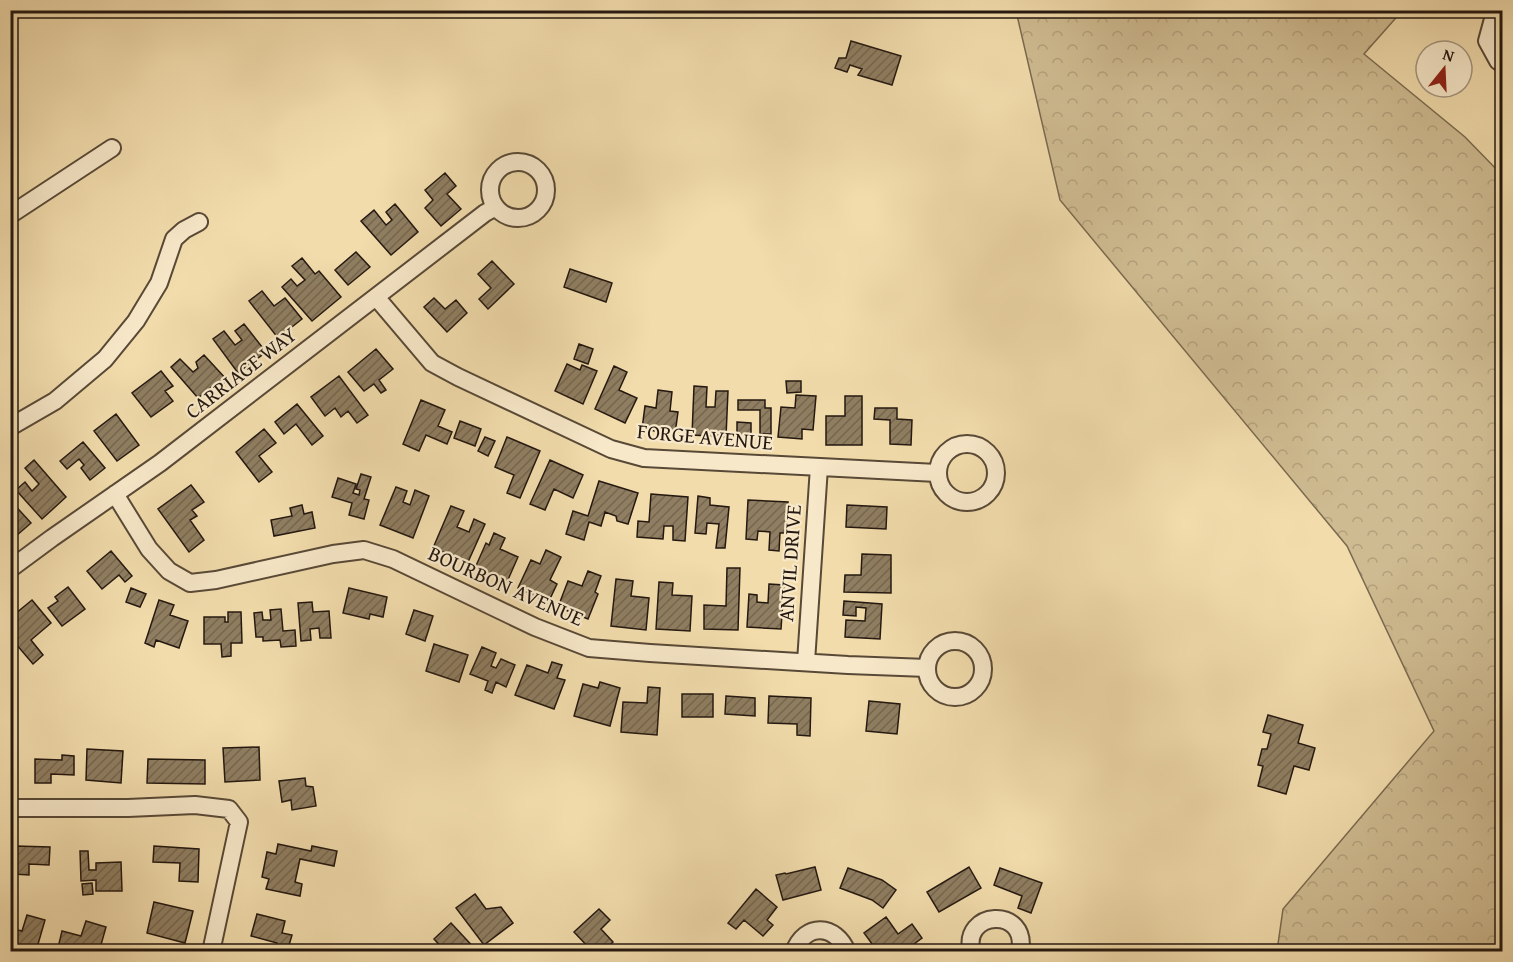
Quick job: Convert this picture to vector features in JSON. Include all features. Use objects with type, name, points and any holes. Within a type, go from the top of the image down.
[{"type":"street","points":[[1502,10],[1493,18],[1487,41],[1498,61],[1503,63]]},
{"type":"street","points":[[10,215],[112,148]]},
{"type":"street","name":"CARRIAGE WAY","points":[[10,569],[160,463],[485,213],[496,207]]},
{"type":"street","points":[[10,427],[55,401],[105,359],[136,321],[159,283],[174,239],[184,230],[199,222]]},
{"type":"street","name":"FORGE AVENUE","points":[[376,297],[432,363],[611,449],[644,458],[937,473]]},
{"type":"street","name":"ANVIL DRIVE","points":[[806,662],[819,467]]},
{"type":"street","name":"BOURBON AVENUE","points":[[115,494],[149,549],[169,571],[190,583],[216,580],[333,554],[364,550],[393,559],[535,627],[589,648],[650,654],[927,668]]},
{"type":"street","points":[[10,808],[128,808],[195,805],[230,809],[239,822],[211,951]]},
{"type":"street","points":[[972,951],[971,938],[975,929],[982,922],[992,918],[1011,923],[1018,930],[1021,940],[1020,951]]},
{"type":"street","points":[[794,951],[804,935],[825,930],[835,934],[847,951]]},
{"type":"green space","points":[[1016,11],[1402,11],[1364,54],[1414,95],[1414,99],[1419,99],[1465,137],[1502,175],[1502,951],[1277,951],[1283,909],[1434,731],[1347,546],[1060,200]]},
{"type":"building","points":[[851,41],[901,56],[892,85],[858,75],[862,69],[850,65],[847,72],[835,68],[839,58],[846,58]]},
{"type":"building","points":[[445,173],[456,186],[447,194],[461,209],[441,226],[425,208],[433,200],[425,190]]},
{"type":"building","points":[[395,204],[418,232],[391,255],[361,221],[374,210],[386,225],[392,220],[386,212]]},
{"type":"building","points":[[356,252],[370,267],[348,285],[335,270]]},
{"type":"building","points":[[302,258],[315,274],[319,271],[341,297],[312,321],[282,287],[291,279],[297,286],[305,280],[292,266]]},
{"type":"building","points":[[492,261],[514,284],[488,309],[479,299],[491,288],[478,274]]},
{"type":"building","points":[[570,269],[612,283],[606,302],[564,287]]},
{"type":"building","points":[[262,291],[274,306],[285,298],[302,319],[278,338],[249,301]]},
{"type":"building","points":[[434,298],[445,309],[456,300],[467,313],[447,332],[424,307]]},
{"type":"building","points":[[244,324],[266,352],[238,373],[213,339],[224,331],[235,345],[242,340],[235,331]]},
{"type":"building","points":[[579,344],[593,349],[588,364],[574,359]]},
{"type":"building","points":[[376,349],[393,369],[379,380],[386,390],[381,393],[374,384],[364,391],[348,372]]},
{"type":"building","points":[[204,355],[227,380],[218,389],[214,385],[198,398],[171,367],[180,359],[193,372],[198,368],[196,362]]},
{"type":"building","points":[[567,364],[580,370],[582,365],[597,371],[583,404],[555,391]]},
{"type":"building","points":[[614,366],[627,372],[619,390],[637,398],[625,423],[595,409]]},
{"type":"building","points":[[161,371],[173,386],[165,391],[173,401],[151,417],[132,393]]},
{"type":"building","points":[[339,376],[368,415],[357,423],[348,411],[341,417],[335,408],[325,416],[311,397]]},
{"type":"building","points":[[786,381],[801,381],[801,392],[787,393]]},
{"type":"building","points":[[694,386],[707,387],[706,407],[715,407],[716,391],[728,391],[726,437],[692,435]]},
{"type":"building","points":[[658,390],[672,392],[670,411],[678,412],[675,434],[642,429],[645,406],[656,408]]},
{"type":"building","points":[[796,395],[816,396],[813,430],[802,429],[802,439],[778,437],[781,407],[795,408]]},
{"type":"building","points":[[845,396],[862,396],[862,445],[826,445],[826,416],[845,416]]},
{"type":"building","points":[[421,400],[445,410],[438,426],[452,432],[447,444],[426,435],[419,451],[403,444]]},
{"type":"building","points":[[738,400],[765,400],[765,408],[771,408],[771,434],[760,434],[760,410],[738,410]]},
{"type":"building","points":[[297,404],[323,436],[312,445],[296,424],[284,434],[275,422]]},
{"type":"building","points":[[875,408],[897,408],[897,419],[912,420],[911,445],[890,444],[890,420],[874,419]]},
{"type":"building","points":[[116,414],[139,445],[117,461],[94,431]]},
{"type":"building","points":[[460,421],[481,429],[475,446],[454,438]]},
{"type":"building","points":[[737,422],[751,423],[751,437],[737,437]]},
{"type":"building","points":[[264,429],[276,443],[259,456],[272,472],[259,482],[236,452]]},
{"type":"building","points":[[485,437],[495,441],[488,456],[478,451]]},
{"type":"building","points":[[507,437],[540,451],[520,498],[507,493],[514,475],[495,467]]},
{"type":"building","points":[[83,442],[105,468],[90,480],[81,468],[84,465],[79,459],[67,469],[60,461]]},
{"type":"building","points":[[34,460],[66,497],[42,519],[16,490],[25,482],[32,491],[39,484],[25,468]]},
{"type":"building","points":[[550,460],[583,475],[573,498],[554,489],[545,510],[530,504]]},
{"type":"building","points":[[361,474],[371,477],[364,499],[369,500],[364,519],[349,515],[352,503],[332,497],[338,478],[356,484],[353,493],[359,495],[360,490],[356,489]]},
{"type":"building","points":[[599,481],[638,493],[628,524],[617,521],[616,516],[605,512],[601,526],[589,522],[584,540],[566,534],[573,511],[588,516]]},
{"type":"building","points":[[191,485],[204,502],[192,510],[197,516],[190,520],[204,540],[189,552],[158,509]]},
{"type":"building","points":[[396,487],[407,491],[403,502],[410,505],[415,490],[429,496],[413,538],[380,525]]},
{"type":"building","points":[[651,494],[688,497],[685,541],[673,540],[673,526],[664,526],[663,539],[637,537],[638,521],[649,522]]},
{"type":"building","points":[[698,496],[710,498],[710,505],[729,507],[725,548],[716,548],[719,524],[707,523],[706,534],[695,533]]},
{"type":"building","points":[[10,500],[31,523],[10,541]]},
{"type":"building","points":[[748,500],[788,502],[786,533],[780,533],[779,551],[769,550],[770,532],[758,531],[757,540],[746,539]]},
{"type":"building","points":[[302,505],[304,514],[312,512],[315,528],[274,536],[271,520],[292,516],[290,508]]},
{"type":"building","points":[[847,505],[887,507],[886,529],[846,527]]},
{"type":"building","points":[[451,506],[464,511],[457,527],[469,532],[474,519],[485,524],[468,562],[433,548]]},
{"type":"building","points":[[494,533],[505,538],[500,549],[518,557],[507,582],[475,568],[486,543],[489,545]]},
{"type":"building","points":[[546,550],[561,557],[550,580],[557,584],[548,603],[518,588],[531,560],[540,564]]},
{"type":"building","points":[[111,551],[132,576],[125,582],[119,575],[102,589],[87,571]]},
{"type":"building","points":[[862,554],[891,555],[891,593],[844,592],[845,575],[861,575]]},
{"type":"building","points":[[727,568],[740,568],[738,630],[704,629],[704,605],[726,606]]},
{"type":"building","points":[[588,571],[601,576],[595,592],[598,594],[588,619],[558,607],[568,581],[582,586]]},
{"type":"building","points":[[616,579],[633,581],[631,596],[649,598],[646,630],[611,626]]},
{"type":"building","points":[[659,582],[673,583],[672,595],[692,596],[690,631],[656,629]]},
{"type":"building","points":[[769,584],[784,585],[781,629],[747,627],[749,594],[757,595],[757,602],[768,603]]},
{"type":"building","points":[[68,587],[85,609],[62,626],[48,608],[58,601],[55,597]]},
{"type":"building","points":[[131,588],[146,594],[140,607],[126,602]]},
{"type":"building","points":[[349,588],[387,597],[383,617],[370,614],[369,619],[343,613]]},
{"type":"building","points":[[32,600],[51,623],[31,640],[43,655],[33,664],[10,637],[10,618]]},
{"type":"building","points":[[159,600],[174,605],[170,615],[188,621],[179,648],[156,640],[154,647],[145,643]]},
{"type":"building","points":[[844,601],[882,604],[880,639],[845,637],[846,620],[865,621],[866,608],[856,607],[856,616],[843,615]]},
{"type":"building","points":[[312,602],[313,612],[329,611],[331,638],[320,638],[319,628],[310,629],[311,640],[301,641],[298,603]]},
{"type":"building","points":[[281,609],[283,631],[295,630],[296,646],[281,647],[280,640],[263,641],[263,637],[256,637],[254,613],[262,612],[263,620],[271,620],[270,610]]},
{"type":"building","points":[[414,610],[433,616],[425,641],[406,634]]},
{"type":"building","points":[[228,612],[241,612],[242,643],[231,643],[231,656],[222,657],[221,644],[204,644],[204,617],[225,617],[225,622],[228,622]]},
{"type":"building","points":[[434,644],[468,655],[459,682],[426,671]]},
{"type":"building","points":[[482,647],[496,653],[491,666],[496,668],[501,659],[515,665],[506,687],[496,682],[492,693],[485,690],[488,681],[470,674]]},
{"type":"building","points":[[552,662],[562,665],[557,678],[565,680],[554,709],[515,695],[527,665],[548,673]]},
{"type":"building","points":[[600,682],[620,688],[610,726],[574,716],[583,684],[598,688]]},
{"type":"building","points":[[648,687],[660,688],[657,735],[621,732],[623,702],[647,703]]},
{"type":"building","points":[[682,694],[713,694],[713,717],[682,717]]},
{"type":"building","points":[[726,696],[755,698],[755,716],[725,714]]},
{"type":"building","points":[[769,696],[811,698],[810,736],[797,735],[797,724],[768,723]]},
{"type":"building","points":[[869,701],[900,704],[897,734],[866,731]]},
{"type":"building","points":[[1268,715],[1303,725],[1298,743],[1315,748],[1309,770],[1294,766],[1286,794],[1258,786],[1263,766],[1258,765],[1262,749],[1267,749],[1271,734],[1263,732]]},
{"type":"building","points":[[259,747],[260,780],[225,782],[223,748]]},
{"type":"building","points":[[87,749],[123,751],[121,783],[86,780]]},
{"type":"building","points":[[10,750],[15,750],[16,781],[10,781]]},
{"type":"building","points":[[62,755],[74,756],[74,775],[51,774],[51,783],[35,783],[35,759],[62,760]]},
{"type":"building","points":[[148,759],[205,760],[205,784],[147,783]]},
{"type":"building","points":[[305,778],[306,786],[313,787],[316,806],[292,810],[291,800],[282,802],[279,781]]},
{"type":"building","points":[[278,844],[311,851],[312,846],[337,851],[334,866],[300,859],[295,882],[302,884],[300,896],[266,889],[269,879],[262,877],[267,852],[276,854]]},
{"type":"building","points":[[15,846],[50,847],[49,865],[29,864],[29,875],[14,874]]},
{"type":"building","points":[[154,846],[199,849],[198,882],[179,881],[180,863],[153,862]]},
{"type":"building","points":[[80,851],[88,851],[89,870],[96,870],[96,863],[121,862],[122,891],[96,891],[96,880],[81,881]]},
{"type":"building","points":[[815,867],[821,890],[783,900],[776,875]]},
{"type":"building","points":[[969,867],[981,888],[939,912],[927,892]]},
{"type":"building","points":[[848,868],[882,880],[896,890],[883,908],[872,900],[840,888]]},
{"type":"building","points":[[1000,868],[1042,883],[1031,913],[1018,908],[1022,896],[994,885]]},
{"type":"building","points":[[92,883],[93,894],[83,895],[82,884]]},
{"type":"building","points":[[756,889],[777,907],[767,920],[773,925],[763,936],[744,920],[736,929],[728,923]]},
{"type":"building","points":[[475,894],[486,909],[501,907],[513,923],[484,945],[456,908]]},
{"type":"building","points":[[154,902],[193,911],[185,943],[147,933]]},
{"type":"building","points":[[599,909],[610,920],[601,929],[613,942],[603,952],[593,952],[574,932]]},
{"type":"building","points":[[257,914],[285,921],[282,933],[292,935],[287,952],[275,952],[277,943],[251,936]]},
{"type":"building","points":[[27,915],[45,920],[36,951],[10,944],[13,929],[22,931]]},
{"type":"building","points":[[886,917],[898,934],[912,924],[922,938],[903,952],[878,952],[864,933]]},
{"type":"building","points":[[86,921],[106,927],[99,952],[57,952],[62,931],[81,936]]},
{"type":"building","points":[[451,923],[478,952],[446,952],[434,939]]}]
